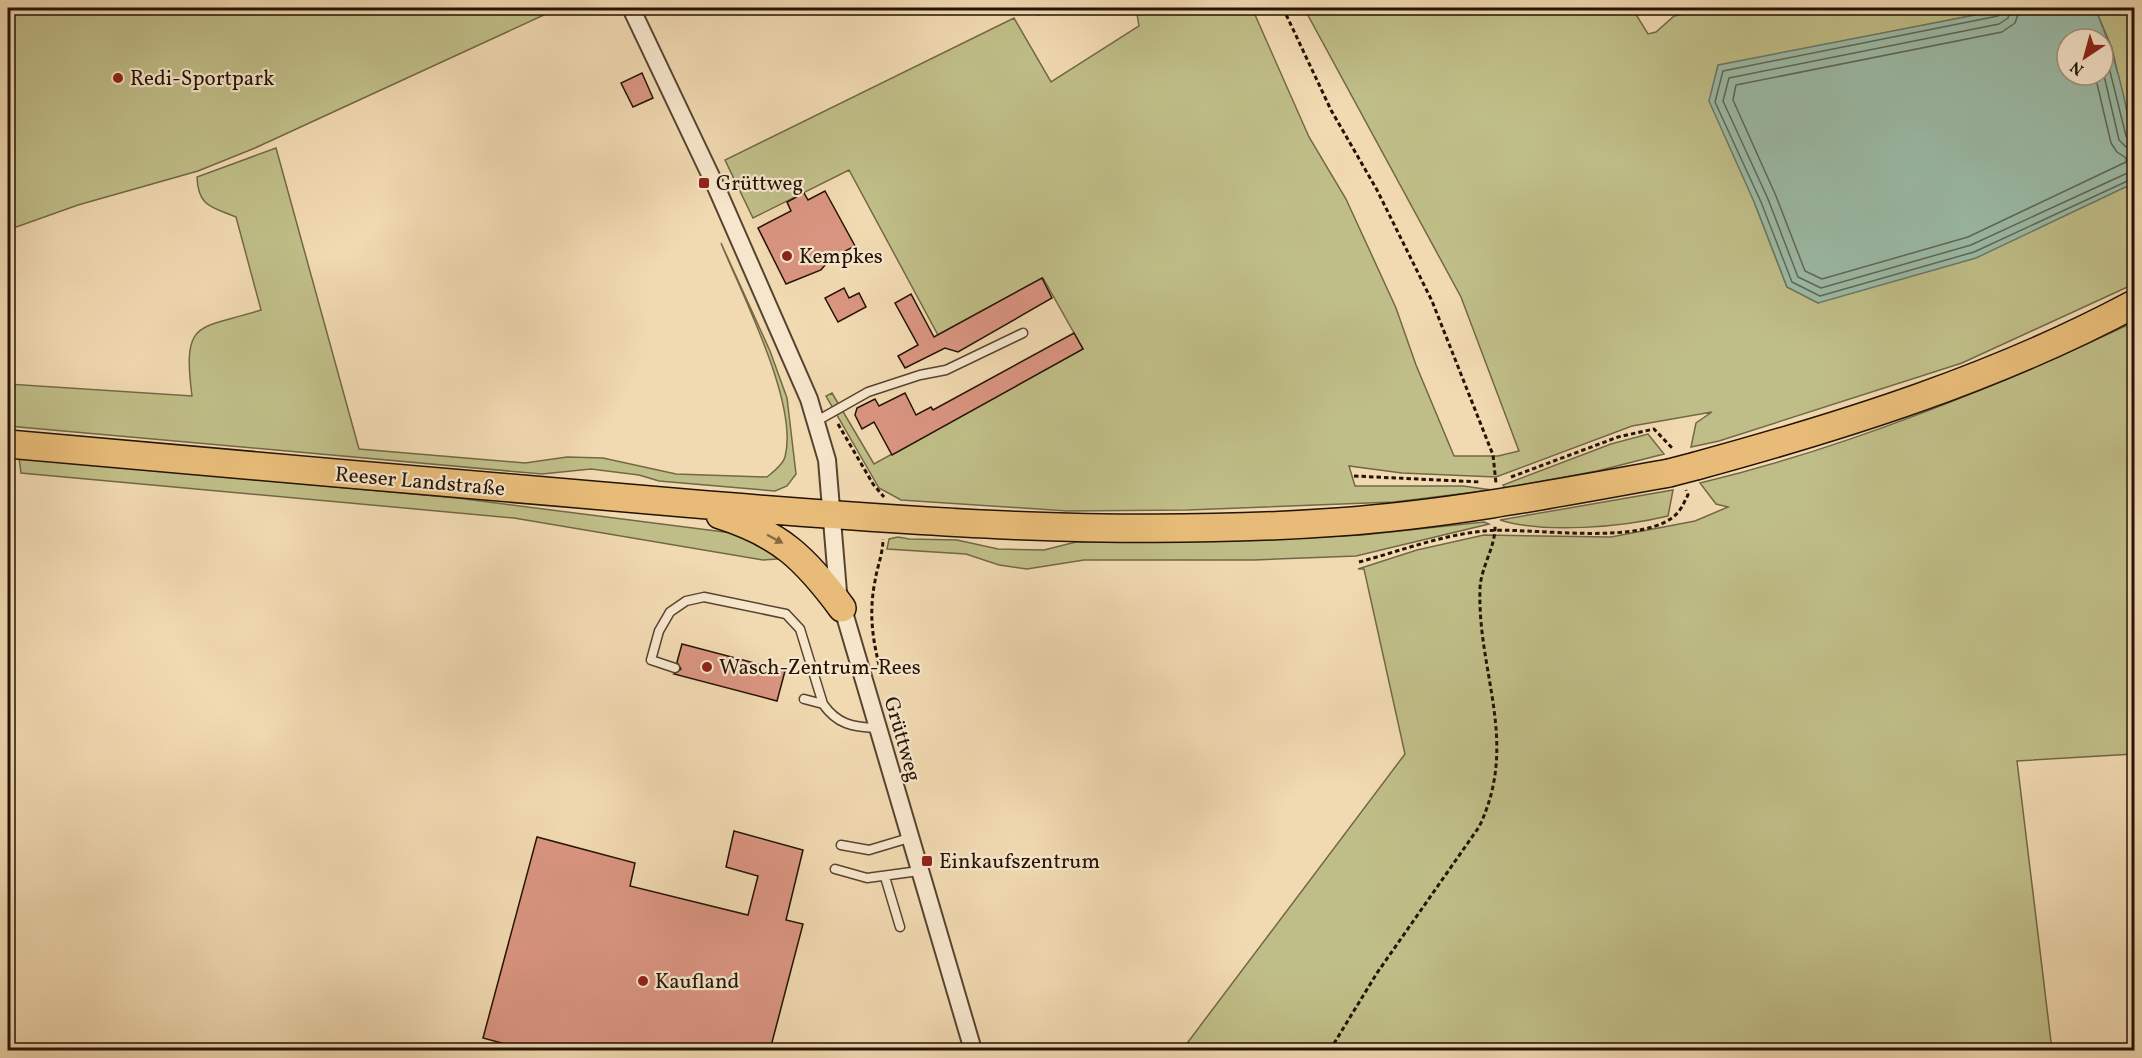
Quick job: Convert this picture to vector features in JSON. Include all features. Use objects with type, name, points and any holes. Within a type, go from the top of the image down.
[{"type":"main road","name":"Reeser Landstraße","points":[[8,444],[832,515],[1120,528],[1266,526],[1336,522],[1468,509],[1669,473],[1799,438],[1996,369],[2134,304]]},
{"type":"main road","points":[[681,503],[741,522],[782,542],[806,562],[842,608]]},
{"type":"street","name":"Grüttweg","points":[[631,8],[720,195],[809,399],[827,460],[838,592],[842,608],[973,1050]]},
{"type":"lane","points":[[815,422],[868,392],[920,375],[946,370],[1023,333]]},
{"type":"lane","points":[[675,668],[651,660],[670,612],[686,601],[704,597],[786,614],[800,629],[823,704],[830,714],[845,725],[876,728]]},
{"type":"lane","points":[[804,699],[823,704]]},
{"type":"lane","points":[[841,845],[869,850],[909,838]]},
{"type":"lane","points":[[835,869],[859,876],[885,878],[920,871]]},
{"type":"lane","points":[[885,878],[900,927]]},
{"type":"shaded area","name":"Redi-Sportpark","points":[[8,8],[559,8],[255,148],[198,171],[78,205],[8,230]]},
{"type":"shaded area","points":[[1136,8],[1252,8],[1309,137],[1346,199],[1396,308],[1416,365],[1454,456],[1498,456],[1519,451],[1461,297],[1304,8],[1632,8],[1648,34],[1656,32],[1674,16],[1715,8],[2011,8],[1718,66],[1755,204],[1787,287],[1818,303],[2134,145],[2134,284],[1962,363],[1719,441],[1691,447],[1696,423],[1712,412],[1632,426],[1496,477],[1402,473],[1349,466],[1355,486],[1463,486],[1492,490],[1394,502],[1188,510],[1067,511],[901,500],[879,488],[826,396],[832,393],[874,464],[1083,349],[1043,278],[938,335],[849,170],[753,218],[725,160],[1014,18],[1051,82],[1139,26]]},
{"type":"shaded area","points":[[2095,8],[2134,8],[2134,145],[2115,61],[2115,27],[2103,27]]},
{"type":"shaded area","points":[[276,148],[359,449],[525,463],[567,457],[603,458],[676,474],[767,477],[780,466],[785,457],[787,435],[784,409],[766,350],[721,243],[770,351],[787,398],[796,474],[787,486],[775,491],[659,481],[639,475],[591,469],[542,474],[8,426],[8,384],[192,396],[190,352],[193,340],[199,331],[209,325],[261,310],[236,217],[213,208],[203,200],[197,177]]},
{"type":"shaded area","points":[[2134,322],[2134,754],[2017,761],[2052,1050],[1182,1050],[1405,754],[1364,569],[1358,569],[1417,550],[1484,535],[1611,537],[1695,521],[1728,507],[1716,504],[1700,483],[1812,452],[1921,413],[2029,370]]},
{"type":"shaded area","points":[[1648,434],[1664,454],[1597,471],[1505,488],[1503,485],[1611,444]]},
{"type":"shaded area","points":[[19,458],[457,498],[740,534],[791,558],[763,560],[514,518],[21,473]]},
{"type":"shaded area","points":[[1673,490],[1668,516],[1650,520],[1607,526],[1561,528],[1538,527],[1500,520]]},
{"type":"shaded area","points":[[1484,522],[1489,524],[1356,556],[1254,560],[1084,560],[1027,569],[999,565],[966,554],[887,549],[889,539],[898,537],[957,540],[998,549],[1044,550],[1076,542],[1252,540],[1362,535]]},
{"type":"water","points":[[1021,8],[1059,8],[1039,15]]},
{"type":"water","points":[[2011,8],[2095,8],[2102,27],[2055,27],[2055,87],[2115,87],[2115,65],[2128,116],[2134,183],[1976,258],[1818,303],[1787,287],[1755,204],[1709,101],[1718,65]]},
{"type":"building","points":[[642,73],[653,98],[633,107],[621,83]]},
{"type":"building","points":[[825,191],[855,246],[824,262],[825,265],[821,270],[786,284],[758,228],[791,211],[787,202],[804,193],[808,200]]},
{"type":"building","points":[[1042,278],[1052,298],[958,352],[945,348],[905,368],[898,356],[918,345],[895,303],[911,294],[934,337]]},
{"type":"building","points":[[844,288],[849,298],[859,293],[866,307],[838,322],[825,298]]},
{"type":"building","points":[[1074,333],[1083,349],[892,455],[874,422],[862,429],[855,415],[857,408],[875,399],[879,406],[905,393],[916,415],[931,407],[933,410]]},
{"type":"building","name":"Wasch-Zentrum-Rees","points":[[682,644],[785,671],[777,701],[674,674],[681,669],[677,662]]},
{"type":"building","name":"Kaufland","points":[[734,831],[803,850],[786,920],[803,924],[770,1050],[528,1050],[483,1038],[537,837],[635,863],[630,886],[748,915],[758,876],[726,867]]},
{"type":"place","name":"Redi-Sportpark","points":[[118,78]]},
{"type":"place","name":"Grüttweg","points":[[704,183]]},
{"type":"place","name":"Kempkes","points":[[787,256]]},
{"type":"place","name":"Wasch-Zentrum-Rees","points":[[707,667]]},
{"type":"place","name":"Einkaufszentrum","points":[[927,861]]},
{"type":"place","name":"Kaufland","points":[[643,981]]}]
